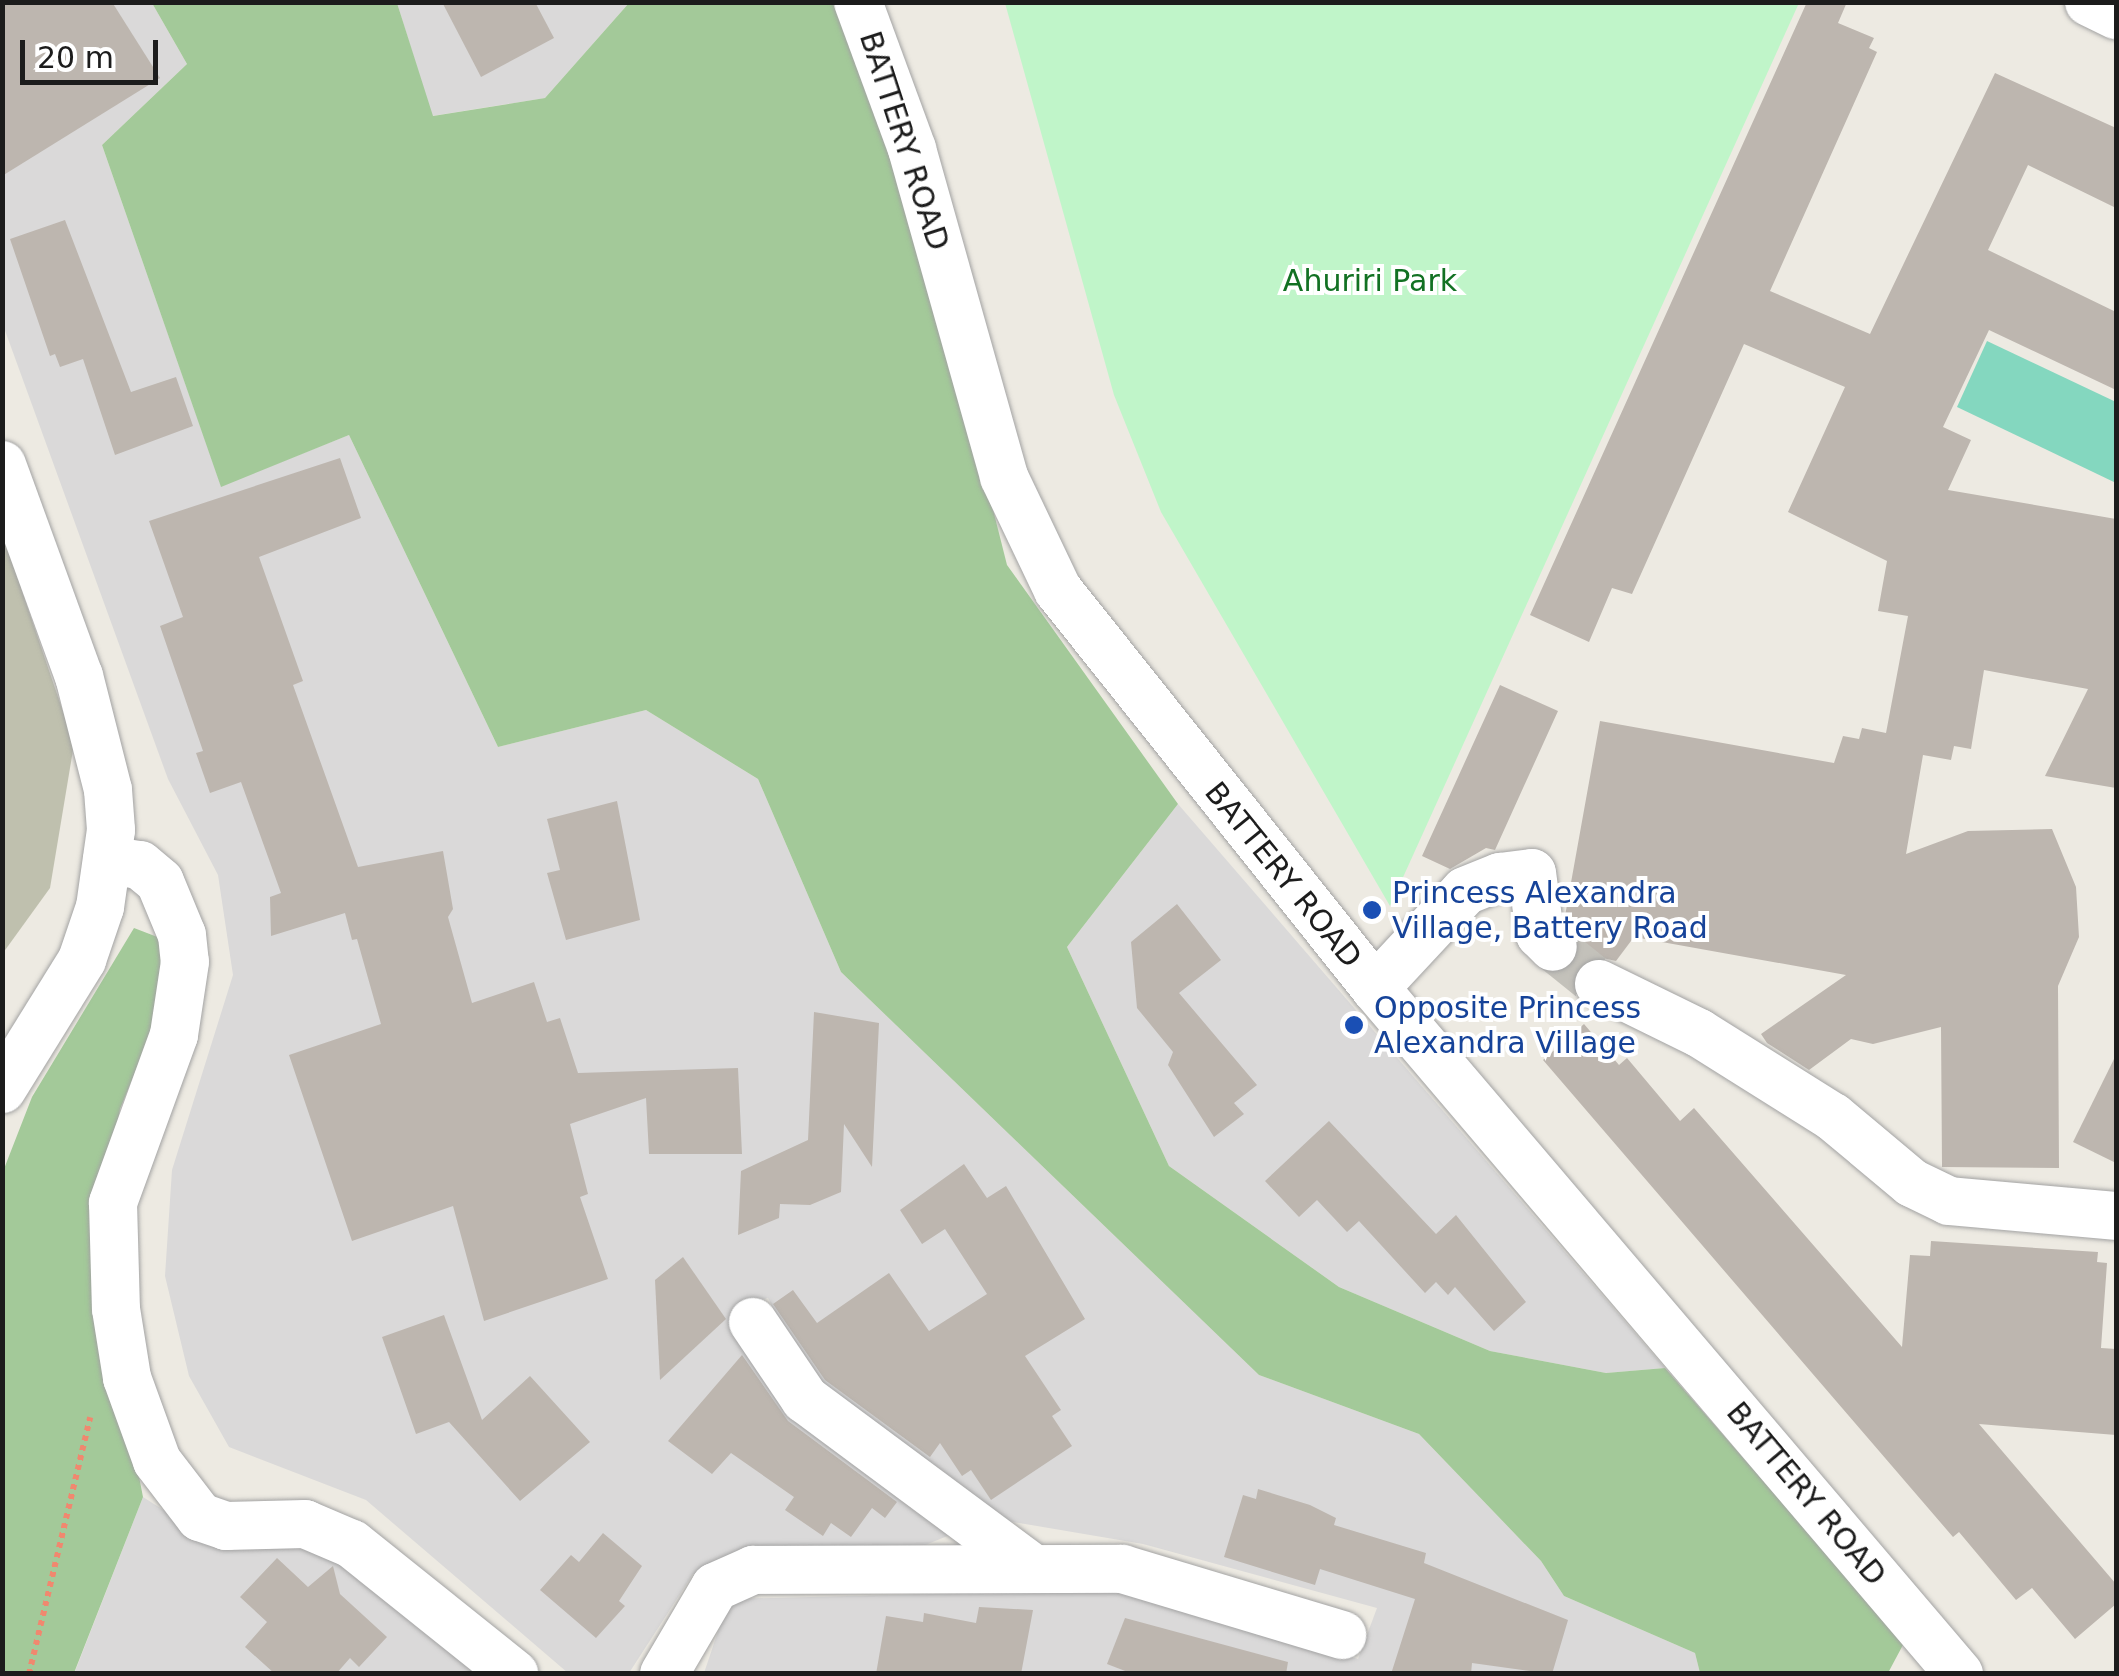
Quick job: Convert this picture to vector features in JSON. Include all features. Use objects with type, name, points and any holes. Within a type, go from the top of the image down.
[{"type":"street","name":"BATTERY ROAD","points":[[858,2],[912,149],[983,408],[1025,533],[1099,650],[1375,988],[1960,1674]]},
{"type":"street","points":[[2089,2],[2116,15]]},
{"type":"street","points":[[2,465],[98,744],[112,830],[82,960],[2,1089]]},
{"type":"street","points":[[107,860],[140,865],[160,882],[182,935],[186,962],[174,1035],[113,1203],[127,1378],[157,1461],[200,1517],[226,1526],[305,1524],[352,1544],[514,1674]]},
{"type":"street","points":[[1375,988],[1465,891],[1500,877],[1532,873],[1540,934],[1553,947]]},
{"type":"street","points":[[1598,984],[1699,1033],[1834,1118],[1912,1183],[1949,1201],[2116,1216]]},
{"type":"street","points":[[753,1322],[805,1399],[1032,1567]]},
{"type":"street","points":[[664,1674],[715,1587],[740,1572],[1032,1567],[1151,1575],[1342,1635]]},
{"type":"path","points":[[29,1674],[93,1405]]},
{"type":"shaded area","points":[[3,3],[152,3],[187,64],[102,145],[221,486],[349,435],[498,747],[646,710],[758,779],[841,972],[1259,1375],[1419,1434],[1541,1561],[1564,1596],[1695,1653],[1700,1673],[704,1673],[729,1599],[1122,1589],[1358,1659],[1377,1608],[1143,1544],[990,1518],[814,1391],[768,1298],[733,1310],[792,1409],[957,1532],[918,1548],[751,1551],[693,1574],[629,1673],[568,1673],[366,1500],[229,1447],[189,1376],[165,1276],[172,1170],[233,975],[218,875],[168,779],[3,325]]},
{"type":"shaded area","points":[[397,3],[629,3],[545,98],[432,116]]},
{"type":"shaded area","points":[[2,532],[74,744],[50,888],[3,953]]},
{"type":"shaded area","points":[[1178,804],[1665,1368],[1606,1373],[1490,1351],[1339,1287],[1169,1166],[1067,947]]},
{"type":"shaded area","points":[[143,1497],[226,1550],[304,1541],[353,1559],[500,1674],[74,1674]]},
{"type":"green space","points":[[152,3],[397,3],[433,116],[545,98],[629,3],[851,3],[878,52],[1007,565],[1178,804],[1067,947],[1169,1166],[1339,1287],[1490,1351],[1606,1373],[1665,1368],[1904,1643],[1888,1673],[1700,1673],[1695,1653],[1564,1596],[1541,1561],[1419,1434],[1259,1375],[841,972],[758,779],[646,710],[498,747],[349,435],[221,487],[102,145],[187,64]]},
{"type":"green space","name":"Ahuriri Park","points":[[1005,3],[1799,3],[1390,906],[1161,512],[1114,395]]},
{"type":"green space","points":[[1987,341],[2116,402],[2116,483],[1957,407]]},
{"type":"green space","points":[[134,928],[186,948],[120,1109],[95,1250],[143,1497],[74,1673],[3,1673],[2,1174],[32,1097]]},
{"type":"building","points":[[2,2],[112,2],[160,78],[2,176]]},
{"type":"building","points":[[442,2],[535,2],[554,38],[481,77]]},
{"type":"building","points":[[1807,2],[1847,2],[1838,23],[1874,38],[1869,48],[1877,52],[1770,291],[1870,334],[1995,73],[2116,128],[2116,208],[2028,165],[1988,250],[2116,312],[2116,390],[1989,330],[1943,427],[1971,440],[1948,490],[2116,519],[2116,788],[2045,776],[2088,689],[1984,670],[1971,749],[1954,746],[1951,760],[1923,755],[1906,854],[1968,831],[2052,829],[2076,887],[2079,937],[2058,986],[2059,1168],[1942,1167],[1941,1027],[1873,1044],[1851,1039],[1809,1070],[1767,1043],[1761,1034],[1846,975],[1634,937],[1616,961],[1598,957],[1583,962],[1572,983],[1559,974],[1580,953],[1565,916],[1600,721],[1834,763],[1843,736],[1859,739],[1862,728],[1886,733],[1908,616],[1878,611],[1887,561],[1788,512],[1845,387],[1744,344],[1632,594],[1612,588],[1589,642],[1530,615]]},
{"type":"building","points":[[65,220],[131,392],[176,377],[193,426],[115,455],[83,359],[60,367],[55,354],[50,356],[10,239]]},
{"type":"building","points":[[340,458],[361,518],[259,557],[303,681],[293,685],[358,867],[443,851],[453,909],[448,917],[472,1003],[534,982],[547,1022],[560,1018],[578,1073],[738,1068],[742,1154],[649,1154],[646,1098],[570,1124],[588,1194],[580,1197],[608,1279],[484,1321],[453,1206],[352,1241],[289,1055],[381,1024],[357,939],[352,940],[345,913],[271,936],[270,897],[281,893],[241,782],[210,793],[196,753],[203,751],[160,626],[183,617],[149,521]]},
{"type":"building","points":[[1500,685],[1558,711],[1495,850],[1486,848],[1450,869],[1422,856]]},
{"type":"building","points":[[617,801],[640,920],[566,940],[547,873],[560,870],[547,819]]},
{"type":"building","points":[[1177,904],[1221,960],[1179,993],[1257,1085],[1234,1103],[1244,1114],[1214,1137],[1168,1065],[1173,1052],[1137,1008],[1131,942]]},
{"type":"building","points":[[814,1012],[879,1023],[872,1167],[844,1124],[841,1192],[810,1205],[780,1204],[779,1218],[738,1235],[741,1171],[808,1140]]},
{"type":"building","points":[[1584,1024],[1619,1065],[1627,1058],[1680,1121],[1694,1108],[1902,1347],[1910,1255],[1930,1256],[1931,1241],[2098,1252],[2097,1262],[2107,1263],[2101,1348],[2116,1349],[2116,1435],[1979,1424],[2116,1584],[2116,1604],[2075,1639],[2032,1588],[2016,1600],[1959,1532],[1953,1537],[1543,1060]]},
{"type":"building","points":[[2116,1055],[2116,1163],[2073,1142]]},
{"type":"building","points":[[1329,1121],[1436,1234],[1456,1215],[1526,1302],[1494,1331],[1455,1287],[1448,1295],[1436,1282],[1425,1293],[1359,1221],[1347,1232],[1317,1200],[1299,1217],[1265,1181]]},
{"type":"building","points":[[964,1164],[987,1198],[1006,1186],[1085,1319],[1025,1356],[1061,1410],[1052,1416],[1072,1446],[991,1500],[971,1470],[962,1476],[940,1443],[930,1457],[825,1380],[773,1304],[793,1290],[817,1323],[889,1273],[929,1331],[987,1294],[945,1229],[922,1244],[900,1210]]},
{"type":"building","points":[[683,1257],[726,1319],[660,1380],[655,1280]]},
{"type":"building","points":[[444,1315],[482,1420],[530,1376],[590,1442],[520,1501],[449,1422],[416,1434],[382,1337]]},
{"type":"building","points":[[742,1355],[788,1421],[897,1502],[885,1518],[872,1508],[851,1537],[831,1523],[823,1536],[785,1510],[794,1497],[731,1453],[712,1474],[668,1441]]},
{"type":"building","points":[[1258,1489],[1310,1505],[1336,1518],[1334,1525],[1426,1553],[1424,1563],[1568,1620],[1552,1674],[1472,1663],[1471,1674],[1391,1674],[1415,1599],[1320,1569],[1315,1585],[1224,1557],[1243,1495],[1256,1499]]},
{"type":"building","points":[[603,1533],[642,1566],[619,1601],[625,1606],[596,1638],[540,1590],[571,1555],[579,1562]]},
{"type":"building","points":[[277,1558],[308,1587],[333,1566],[340,1594],[387,1637],[359,1667],[350,1658],[336,1674],[275,1674],[245,1647],[267,1622],[240,1597]]},
{"type":"building","points":[[979,1607],[1033,1610],[1021,1674],[876,1674],[886,1616],[923,1622],[924,1613],[976,1623]]},
{"type":"building","points":[[1125,1618],[1288,1662],[1286,1674],[1133,1674],[1107,1664]]},
{"type":"tunnel","points":[[1553,947],[1599,984]]},
{"type":"place","name":"Princess Alexandra Village, Battery Road","points":[[1372,910]]},
{"type":"place","name":"Opposite Princess Alexandra Village","points":[[1354,1025]]}]
